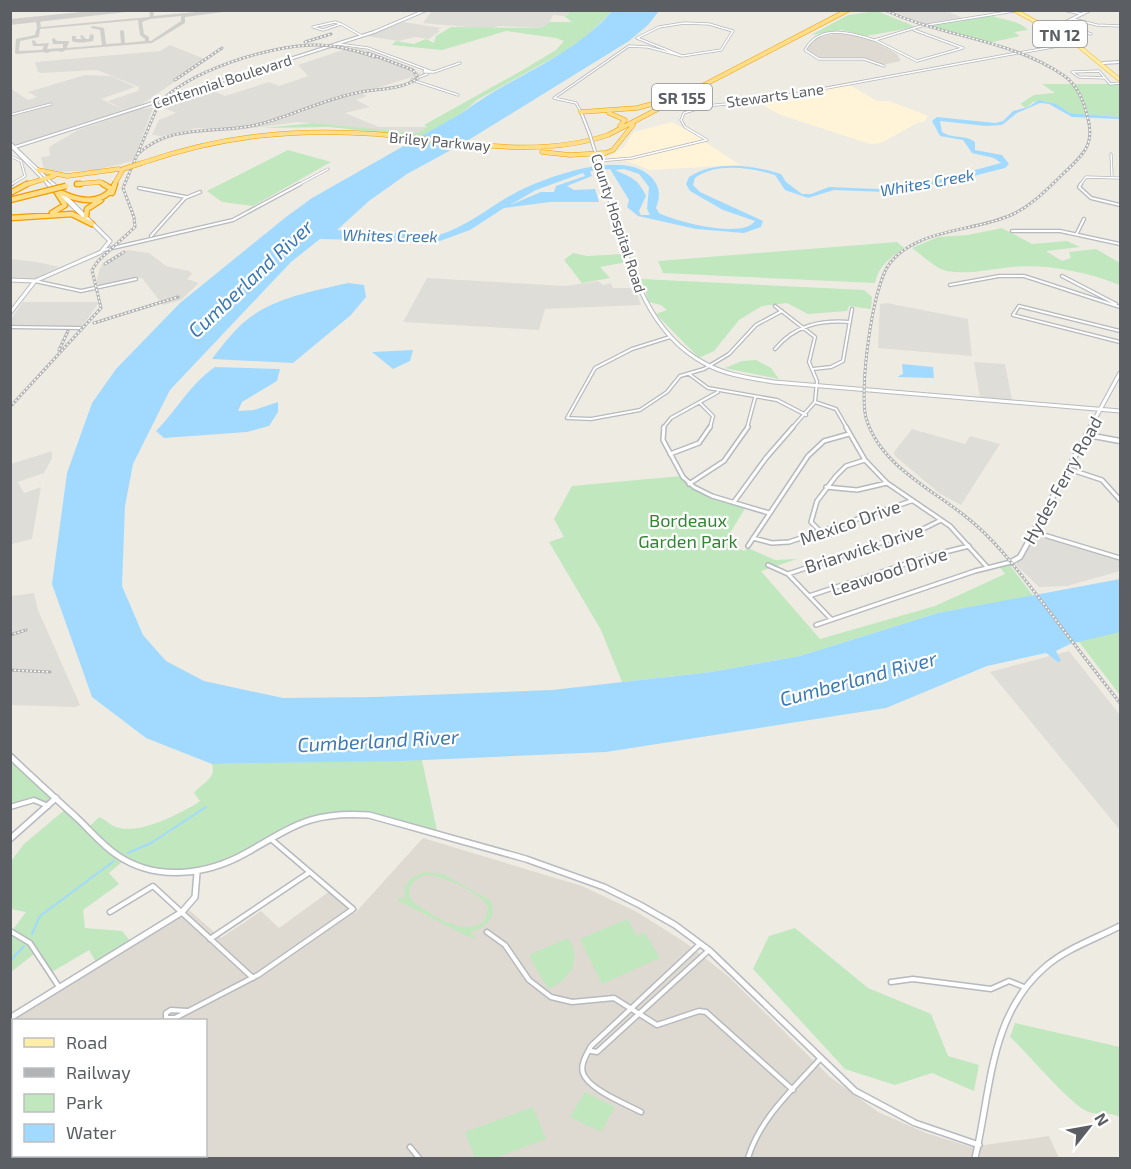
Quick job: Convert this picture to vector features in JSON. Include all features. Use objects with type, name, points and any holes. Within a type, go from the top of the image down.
[{"type":"highway","name":"Briley Parkway","points":[[495,146],[550,147],[600,136],[846,10]]},
{"type":"highway","name":"Briley Parkway","points":[[65,186],[199,143],[258,132],[317,130],[506,147],[545,148],[583,144],[608,135],[650,114],[846,10]]},
{"type":"highway","points":[[581,112],[645,107],[691,90]]},
{"type":"highway","points":[[581,112],[612,114],[624,120],[624,123],[600,136]]},
{"type":"highway","points":[[585,121],[588,113]]},
{"type":"highway","points":[[506,147],[584,155],[598,159],[614,150],[627,131],[650,114]]},
{"type":"highway","name":"Briley Parkway","points":[[10,200],[122,168]]},
{"type":"highway","points":[[32,181],[36,171],[97,174],[122,168]]},
{"type":"highway","points":[[86,216],[89,207],[113,193],[122,168]]},
{"type":"highway","points":[[10,193],[32,181],[63,174]]},
{"type":"highway","points":[[62,193],[72,198],[88,200],[103,197],[112,189],[100,182],[77,184]]},
{"type":"highway","name":"Briley Parkway","points":[[10,200],[46,191]]},
{"type":"highway","points":[[10,216],[33,216],[57,211],[65,205],[56,191]]},
{"type":"highway","points":[[10,216],[30,219],[66,214],[80,217],[92,224]]},
{"type":"main road","name":"Centennial Boulevard","points":[[12,146],[35,142],[338,44],[426,10]]},
{"type":"main road","points":[[1052,29],[1090,10]]},
{"type":"main road","name":"TN 12","points":[[1015,11],[1075,43],[1103,63],[1120,82]]},
{"type":"main road","points":[[1103,63],[1120,62]]},
{"type":"main road","name":"County Hospital Road","points":[[581,112],[645,302],[670,337],[696,359],[709,366],[750,379],[1120,411]]},
{"type":"main road","points":[[35,142],[22,150],[36,171]]},
{"type":"main road","points":[[12,146],[31,162]]},
{"type":"main road","points":[[10,313],[35,281],[104,250],[109,239],[12,146]]},
{"type":"main road","points":[[44,178],[102,231]]},
{"type":"main road","points":[[10,280],[35,281]]},
{"type":"main road","name":"Hydes Ferry Road","points":[[1011,562],[1019,558],[1034,532],[1120,373]]},
{"type":"main road","points":[[1088,435],[1120,441]]},
{"type":"main road","points":[[10,756],[116,855],[134,867],[158,873],[197,873],[230,862],[302,821],[327,815],[369,815],[580,878],[646,907],[700,944],[854,1090],[899,1117],[937,1133],[979,1145]]},
{"type":"main road","points":[[10,839],[56,798]]},
{"type":"main road","points":[[10,1018],[182,912],[195,897],[197,873]]},
{"type":"main road","points":[[975,1158],[997,1040],[1003,1022],[1024,987],[1059,958],[1120,926]]},
{"type":"street","points":[[1063,10],[1082,14]]},
{"type":"street","points":[[875,40],[881,36],[914,30],[921,26],[1015,11]]},
{"type":"street","points":[[1073,19],[1097,25],[1120,26]]},
{"type":"street","points":[[342,24],[323,30],[313,27],[330,21],[342,24],[362,36]]},
{"type":"street","points":[[581,112],[576,104],[554,98],[627,46],[644,46],[682,56],[710,54],[722,49],[733,31],[714,26],[667,24],[648,30],[637,38],[665,51]]},
{"type":"street","points":[[1062,24],[1090,34]]},
{"type":"street","points":[[884,66],[875,65],[864,59],[823,60],[813,57],[805,50],[818,37],[838,32],[875,40],[917,61],[963,48],[914,30]]},
{"type":"street","name":"Stewarts Lane","points":[[598,159],[635,157],[707,140],[685,127],[681,120],[684,114],[699,107],[754,101],[1075,43]]},
{"type":"street","points":[[338,44],[358,47],[426,72],[460,63]]},
{"type":"street","points":[[1105,78],[1079,77],[1072,72],[1099,71],[1105,78],[1110,84],[1120,82]]},
{"type":"street","points":[[426,72],[412,80],[458,95]]},
{"type":"street","points":[[10,115],[51,104]]},
{"type":"street","points":[[1111,154],[1112,177]]},
{"type":"street","points":[[10,156],[21,161],[25,176],[10,185]]},
{"type":"street","points":[[104,250],[144,239],[190,231],[239,217],[328,169]]},
{"type":"street","points":[[1120,177],[1086,177],[1082,180],[1080,189],[1091,198],[1120,205]]},
{"type":"street","points":[[139,188],[186,197]]},
{"type":"street","points":[[144,239],[155,233],[186,197],[200,192]]},
{"type":"street","points":[[1077,233],[1084,219]]},
{"type":"street","points":[[1012,231],[1050,230],[1077,233],[1120,244]]},
{"type":"street","points":[[950,285],[1009,275],[1024,276],[1120,307]]},
{"type":"street","points":[[1062,276],[1120,307]]},
{"type":"street","points":[[35,281],[81,291],[136,279]]},
{"type":"street","points":[[734,502],[766,458],[815,402],[817,386],[809,359],[815,337],[775,306]]},
{"type":"street","points":[[1120,331],[1020,306],[1013,315],[1120,342]]},
{"type":"street","points":[[813,369],[831,367],[843,361],[852,309]]},
{"type":"street","points":[[670,337],[632,349],[595,368],[567,418],[602,418],[640,410],[667,392],[680,376],[709,366],[729,354],[756,324],[782,311]]},
{"type":"street","points":[[775,349],[788,333],[803,326],[829,321],[850,322]]},
{"type":"street","points":[[10,327],[80,328]]},
{"type":"street","points":[[689,374],[699,383],[718,392],[776,400],[806,415]]},
{"type":"street","points":[[718,392],[671,418],[665,425],[662,435],[670,454],[689,484],[706,494],[769,513]]},
{"type":"street","points":[[689,484],[712,473],[738,442],[752,417],[755,398]]},
{"type":"street","points":[[815,402],[836,409],[865,460],[887,483],[956,530],[988,568]]},
{"type":"street","points":[[670,454],[693,448],[706,437],[713,416],[709,409],[700,403]]},
{"type":"street","points":[[747,546],[808,456],[824,441],[849,434]]},
{"type":"street","points":[[821,532],[811,522],[810,516],[826,487],[836,474],[849,464],[865,460]]},
{"type":"street","points":[[1069,469],[1102,480],[1120,500]]},
{"type":"street","points":[[826,487],[843,491],[862,491],[887,483]]},
{"type":"street","name":"Mexico Drive","points":[[753,538],[780,543],[821,532],[911,501]]},
{"type":"street","name":"Briarwick Drive","points":[[788,574],[925,528],[940,520]]},
{"type":"street","points":[[1034,532],[1120,558]]},
{"type":"street","name":"Leawood Drive","points":[[809,596],[933,555],[969,546]]},
{"type":"street","name":"Hydes Ferry Road","points":[[816,625],[1011,562]]},
{"type":"street","points":[[768,565],[788,574],[831,619]]},
{"type":"street","points":[[10,765],[18,763]]},
{"type":"street","points":[[10,807],[34,800],[48,806]]},
{"type":"street","points":[[173,1019],[253,978],[353,909],[269,838]]},
{"type":"street","points":[[210,939],[310,872]]},
{"type":"street","points":[[110,912],[153,886],[253,978]]},
{"type":"street","points":[[10,931],[30,943],[59,987]]},
{"type":"street","points":[[487,932],[505,945],[529,980],[551,997],[572,1002],[614,998],[652,1024],[658,1025],[699,1011],[706,1012],[794,1090]]},
{"type":"street","points":[[641,1112],[587,1081],[583,1067],[591,1046],[700,944]]},
{"type":"street","points":[[591,1051],[597,1052],[708,951]]},
{"type":"street","points":[[891,982],[914,979],[991,989],[1009,981],[1024,987]]},
{"type":"street","points":[[169,1019],[165,1017],[171,1010],[187,1011]]},
{"type":"street","points":[[747,1158],[758,1134],[820,1059]]},
{"type":"street","points":[[410,1147],[419,1158]]},
{"type":"shaded area","points":[[904,10],[947,11],[963,18],[922,25],[896,12]]},
{"type":"shaded area","points":[[432,11],[570,11],[567,16],[553,15],[547,27],[498,26],[489,29],[423,23]]},
{"type":"shaded area","points":[[404,22],[441,28],[429,39],[415,37],[399,41],[366,36]]},
{"type":"shaded area","points":[[845,32],[869,38],[897,54],[901,61],[877,66],[863,59],[821,59],[806,50],[807,45],[818,37]]},
{"type":"shaded area","points":[[170,45],[207,60],[136,108],[126,111],[108,101],[138,91],[139,87],[97,70],[41,73],[38,72],[35,62],[160,51]]},
{"type":"shaded area","points":[[349,48],[360,48],[422,74],[361,93],[367,96],[356,100],[370,107],[345,113],[379,127],[427,127],[417,133],[298,122],[230,131],[197,128],[162,136],[152,135],[159,120],[176,113],[164,108],[167,102],[207,88],[225,96],[269,82],[279,86],[308,76],[298,65]]},
{"type":"shaded area","points":[[85,75],[111,76],[135,87],[101,99],[126,111],[46,138],[11,146],[10,88],[28,100],[37,97],[28,92]]},
{"type":"shaded area","points":[[849,85],[877,101],[889,101],[928,116],[924,122],[919,122],[881,143],[870,144],[778,114],[758,102]]},
{"type":"shaded area","points":[[153,108],[133,161],[96,170],[55,172],[44,169],[41,157],[50,156],[49,147],[78,130],[139,109]]},
{"type":"shaded area","points":[[672,122],[703,139],[630,157],[607,158],[623,148],[634,132]]},
{"type":"shaded area","points":[[705,142],[740,165],[650,170],[625,160]]},
{"type":"shaded area","points":[[128,250],[149,253],[166,266],[189,271],[192,274],[187,279],[199,283],[181,300],[163,305],[142,278],[132,278],[102,286],[96,283],[100,268],[106,260]]},
{"type":"shaded area","points":[[11,259],[59,267],[34,279],[11,278]]},
{"type":"shaded area","points":[[427,278],[566,286],[598,281],[603,285],[611,283],[613,288],[635,288],[641,305],[545,309],[539,330],[403,322]]},
{"type":"shaded area","points":[[23,302],[99,302],[82,327],[11,326],[11,319]]},
{"type":"shaded area","points":[[887,303],[968,319],[972,356],[878,348],[880,304]]},
{"type":"shaded area","points":[[974,362],[1005,364],[1012,400],[980,397]]},
{"type":"shaded area","points":[[912,429],[965,444],[970,436],[1000,444],[961,505],[939,493],[895,456],[894,452]]},
{"type":"shaded area","points":[[52,451],[52,458],[44,473],[18,482],[24,493],[41,487],[32,539],[11,544],[11,464]]},
{"type":"shaded area","points":[[1036,534],[1120,560],[1120,571],[1067,586],[1039,587],[1016,565]]},
{"type":"shaded area","points":[[34,593],[38,610],[80,705],[75,707],[11,705],[11,596]]},
{"type":"shaded area","points":[[1069,651],[1120,715],[1120,830],[990,672]]},
{"type":"shaded area","points":[[423,838],[582,886],[637,912],[686,943],[729,977],[830,1077],[878,1112],[926,1133],[971,1147],[1049,1136],[1059,1158],[11,1158],[12,1020],[12,1157],[207,1157],[207,1019],[14,1019],[189,910],[221,938],[261,911],[279,928],[330,891],[355,913]]},
{"type":"green space","points":[[570,11],[612,11],[586,37],[571,48],[477,100],[462,113],[421,137],[329,127],[263,128],[313,123],[417,133],[427,127],[424,125],[556,50],[564,41],[506,31],[442,50],[392,45],[396,41],[414,44],[426,39],[434,43],[436,36],[451,27],[542,28],[550,22],[572,22],[564,16],[553,15],[567,16]]},
{"type":"green space","points":[[877,11],[916,27],[866,36],[842,30],[811,35],[848,15]]},
{"type":"green space","points":[[991,15],[1015,22],[1028,30],[1014,32],[1020,36],[988,43],[925,26]]},
{"type":"green space","points":[[1042,84],[1120,84],[1120,117],[1070,113],[1045,101],[1033,102],[1026,108],[1020,104],[1034,95],[1055,93]]},
{"type":"green space","points":[[288,150],[331,162],[253,206],[222,202],[207,191]]},
{"type":"green space","points":[[1002,228],[1032,244],[1067,241],[1080,247],[1046,251],[1062,261],[1071,258],[1069,252],[1096,249],[1120,263],[1120,285],[1094,276],[1053,268],[1026,266],[971,272],[947,271],[934,265],[912,248],[938,237],[968,235]]},
{"type":"green space","points":[[897,242],[904,248],[882,267],[875,283],[663,273],[658,261]]},
{"type":"green space","points":[[573,253],[587,256],[623,254],[627,262],[600,267],[610,278],[582,283],[564,260]]},
{"type":"green space","points":[[641,279],[864,290],[872,297],[871,309],[849,306],[847,311],[808,314],[787,303],[762,306],[739,320],[714,351],[699,358],[656,314],[667,310],[661,305],[649,302]]},
{"type":"green space","points":[[756,360],[771,368],[779,379],[725,368],[742,361]]},
{"type":"green space","name":"Bordeaux Garden Park","points":[[681,476],[701,493],[746,507],[725,541],[744,551],[748,548],[775,560],[797,559],[761,571],[820,639],[935,606],[1005,574],[999,566],[1009,564],[1034,597],[938,613],[800,656],[711,672],[622,682],[601,630],[549,542],[564,537],[554,519],[572,486]]},
{"type":"green space","points":[[1120,627],[1120,695],[1076,638]]},
{"type":"green space","points":[[422,760],[438,835],[369,815],[346,813],[302,821],[217,867],[158,873],[124,860],[109,873],[119,884],[83,910],[85,928],[122,931],[132,943],[97,964],[89,950],[50,973],[30,943],[12,931],[26,912],[11,909],[11,861],[24,844],[67,808],[88,828],[99,817],[117,827],[139,828],[169,818],[200,801],[194,793],[210,777],[212,764]]},
{"type":"green space","points":[[18,763],[56,798],[48,806],[34,800],[11,807],[11,765]]},
{"type":"green space","points":[[425,872],[443,874],[490,900],[492,916],[481,928],[470,932],[475,935],[473,939],[397,900],[399,897],[405,899],[406,885]],"holes":[[[432,876],[460,885],[478,896],[488,907],[485,920],[477,925],[459,926],[440,919],[415,904],[411,900],[410,887],[420,877]]]},
{"type":"green space","points":[[627,919],[637,936],[645,933],[660,958],[602,984],[580,939]]},
{"type":"green space","points":[[795,928],[868,988],[931,1014],[948,1056],[979,1065],[974,1091],[932,1073],[895,1085],[845,1069],[753,969],[769,936]]},
{"type":"green space","points":[[11,934],[24,940],[34,954],[11,972]]},
{"type":"green space","points":[[568,938],[574,954],[572,968],[563,980],[548,989],[530,958],[531,954]]},
{"type":"green space","points":[[1015,1023],[1120,1047],[1120,1117],[1089,1112],[1072,1100],[1010,1037]]},
{"type":"green space","points":[[585,1092],[615,1107],[601,1132],[570,1117]]},
{"type":"green space","points":[[533,1107],[546,1139],[495,1158],[475,1158],[465,1132]]},
{"type":"water","points":[[612,11],[659,11],[648,25],[629,41],[462,144],[407,174],[369,201],[337,230],[439,235],[469,222],[528,187],[564,173],[603,165],[637,168],[650,176],[659,191],[656,208],[659,213],[694,224],[737,229],[755,221],[723,210],[690,191],[686,184],[689,177],[710,168],[734,166],[758,168],[781,174],[786,182],[802,194],[811,194],[829,187],[878,189],[938,180],[1001,163],[994,158],[972,153],[963,140],[940,136],[932,121],[937,117],[995,123],[1003,121],[1013,111],[1028,107],[1039,100],[1056,104],[1070,113],[1120,117],[1120,119],[1072,117],[1049,104],[1040,103],[1017,113],[1002,125],[986,126],[940,121],[942,132],[971,140],[975,142],[975,150],[1002,155],[1009,164],[1005,168],[950,182],[885,192],[834,190],[808,198],[785,190],[775,175],[734,168],[713,170],[695,178],[693,185],[700,192],[763,221],[761,227],[744,233],[696,229],[638,216],[627,207],[629,200],[610,169],[590,171],[592,176],[567,186],[574,190],[595,189],[599,202],[550,202],[504,208],[470,230],[437,242],[320,239],[291,262],[170,390],[133,464],[125,506],[122,586],[143,635],[166,661],[204,681],[283,698],[552,690],[711,672],[800,656],[938,613],[1120,579],[1120,632],[1070,644],[1056,651],[1061,661],[1058,662],[1046,653],[987,666],[886,708],[606,752],[402,761],[212,764],[146,738],[92,697],[52,584],[67,473],[92,403],[116,369],[180,303],[286,217],[312,198],[462,113],[559,54],[596,27]],"holes":[[[624,169],[639,174],[649,187],[647,209],[650,215],[641,215],[639,211],[646,196],[640,185],[615,170]],[[583,173],[585,176],[556,186],[554,192],[541,192],[510,205],[536,190]]]},
{"type":"water","points":[[348,283],[364,285],[366,297],[351,315],[293,363],[212,359],[239,327],[251,316],[268,306],[313,291]]},
{"type":"water","points":[[413,350],[410,361],[393,369],[372,352]]},
{"type":"water","points":[[902,364],[933,367],[934,378],[897,377],[903,374]]},
{"type":"water","points":[[215,367],[280,369],[277,381],[242,402],[238,411],[254,410],[278,402],[278,412],[269,426],[247,432],[164,438],[156,431],[198,381]]},
{"type":"waterway","points":[[128,853],[151,843],[206,807]]},
{"type":"waterway","points":[[32,934],[40,916],[114,861]]},
{"type":"waterway","points":[[10,961],[24,946]]},
{"type":"taxiway","points":[[149,18],[152,17],[151,10]]},
{"type":"taxiway","points":[[149,18],[236,10]]},
{"type":"taxiway","points":[[145,43],[152,42],[183,22],[183,16],[187,15]]},
{"type":"taxiway","points":[[43,19],[38,21],[39,28],[149,18]]},
{"type":"taxiway","points":[[145,43],[147,42],[147,38],[142,35],[140,21],[149,18]]},
{"type":"taxiway","points":[[93,27],[102,29],[104,45]]},
{"type":"taxiway","points":[[38,30],[37,36],[18,40],[17,53],[44,51]]},
{"type":"taxiway","points":[[122,31],[123,44],[127,44]]},
{"type":"taxiway","points":[[82,36],[85,41],[91,40],[92,35]]},
{"type":"taxiway","points":[[74,37],[74,41],[83,40]]},
{"type":"taxiway","points":[[54,39],[55,43],[65,42]]},
{"type":"taxiway","points":[[34,41],[35,45],[47,44],[44,51]]},
{"type":"taxiway","points":[[65,49],[65,43],[62,43],[67,42]]},
{"type":"taxiway","points":[[127,44],[145,43]]},
{"type":"taxiway","points":[[65,49],[127,44]]},
{"type":"taxiway","points":[[44,51],[65,49]]},
{"type":"runway","points":[[10,22],[139,10]]},
{"type":"railway","points":[[885,10],[929,26],[1021,53],[1042,63],[1068,79],[1080,94],[1085,106],[1090,128],[1090,136],[1085,149],[1070,167],[1033,202],[996,221],[947,232],[915,243],[890,263],[878,293],[873,315],[866,363],[864,404],[866,418],[882,449],[908,474],[976,525],[997,546],[1120,703]]},
{"type":"railway","points":[[305,42],[331,34]]},
{"type":"railway","points":[[10,407],[101,308],[92,270],[98,261],[135,227],[134,217],[123,188],[159,103],[190,80],[209,71],[230,62],[273,50],[328,45],[375,57]]},
{"type":"railway","points":[[175,80],[222,48]]},
{"type":"railway","points":[[138,154],[151,144],[180,133],[260,124],[344,96],[396,87],[418,78],[413,70],[368,53]]},
{"type":"railway","points":[[105,264],[124,252]]},
{"type":"railway","points":[[94,323],[178,297]]},
{"type":"railway","points":[[59,350],[68,331]]},
{"type":"railway","points":[[10,635],[26,630]]},
{"type":"railway","points":[[10,670],[50,672]]},
{"type":"water label","name":"Whites Creek","points":[[927,182]]},
{"type":"water label","name":"Whites Creek","points":[[390,235]]},
{"type":"water label","name":"Cumberland River","points":[[250,278]]},
{"type":"water label","name":"Cumberland River","points":[[858,678]]},
{"type":"water label","name":"Cumberland River","points":[[378,740]]}]
